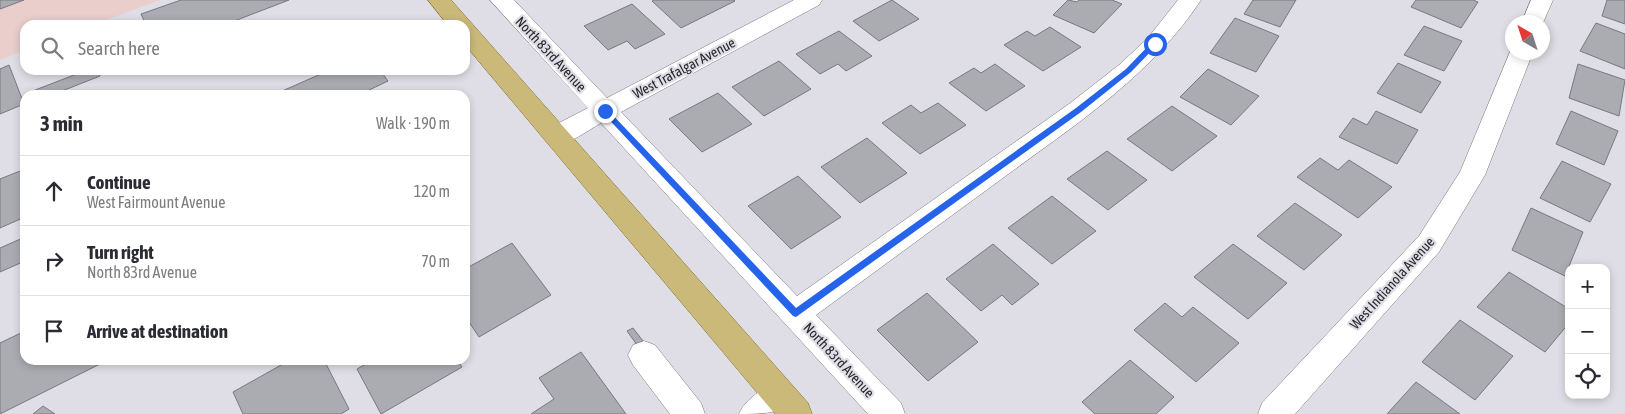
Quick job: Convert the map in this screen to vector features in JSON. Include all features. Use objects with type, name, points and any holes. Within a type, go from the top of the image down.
[{"type":"main road","points":[[439,0],[457,20]]},
{"type":"main road","points":[[470,36],[556,136],[777,408]]},
{"type":"street","name":"North 83rd Avenue","points":[[501,0],[889,414]]},
{"type":"street","name":"West Trafalgar Avenue","points":[[556,136],[811,0]]},
{"type":"street","points":[[796,313],[1078,110],[1128,71],[1155,44],[1190,0]]},
{"type":"street","points":[[1536,15],[1542,0]]},
{"type":"street","name":"West Indianola Avenue","points":[[1274,414],[1429,244],[1472,175],[1518,60]]},
{"type":"street","points":[[644,355],[689,414]]},
{"type":"shaded area","points":[[0,0],[160,0],[106,20],[20,20],[20,52],[0,60]]},
{"type":"building","points":[[0,0],[24,0],[0,9]]},
{"type":"building","points":[[181,0],[289,0],[237,20],[144,20],[141,14]]},
{"type":"building","points":[[892,0],[919,19],[879,41],[853,21]]},
{"type":"building","points":[[1068,0],[1077,2],[1079,0],[1112,0],[1122,4],[1094,33],[1053,15]]},
{"type":"building","points":[[1253,0],[1296,0],[1280,27],[1244,14]]},
{"type":"building","points":[[1416,0],[1473,0],[1478,2],[1461,28],[1411,7]]},
{"type":"building","points":[[1607,0],[1625,0],[1625,24],[1602,16]]},
{"type":"building","points":[[652,1],[735,1],[681,28]]},
{"type":"building","points":[[632,4],[665,34],[635,49],[627,41],[608,50],[584,26]]},
{"type":"building","points":[[1235,18],[1279,36],[1256,72],[1210,53]]},
{"type":"building","points":[[1596,23],[1625,34],[1625,69],[1580,51]]},
{"type":"building","points":[[1424,26],[1462,41],[1444,71],[1404,55]]},
{"type":"building","points":[[1050,27],[1081,47],[1043,71],[1004,45],[1027,31],[1035,36]]},
{"type":"building","points":[[839,31],[872,56],[846,71],[838,64],[820,74],[796,54]]},
{"type":"building","points":[[779,61],[811,89],[764,116],[732,87]]},
{"type":"building","points":[[1398,63],[1441,82],[1421,113],[1377,93]]},
{"type":"building","points":[[995,64],[1025,86],[986,111],[949,83],[974,68],[981,73]]},
{"type":"building","points":[[1578,64],[1625,80],[1619,116],[1569,98]]},
{"type":"building","points":[[9,65],[20,94],[20,106],[0,114],[0,69]]},
{"type":"building","points":[[1208,69],[1259,96],[1231,125],[1180,97]]},
{"type":"building","points":[[74,75],[100,76],[65,90],[35,90]]},
{"type":"building","points":[[319,75],[384,75],[388,81],[369,90],[284,90]]},
{"type":"building","points":[[718,93],[752,124],[702,152],[669,119]]},
{"type":"building","points":[[938,103],[966,125],[920,154],[882,123],[911,105],[921,113]]},
{"type":"building","points":[[1172,106],[1217,136],[1172,171],[1127,139]]},
{"type":"building","points":[[1376,111],[1418,130],[1397,164],[1339,137],[1353,118],[1367,125]]},
{"type":"building","points":[[1571,111],[1618,131],[1604,165],[1556,144]]},
{"type":"building","points":[[867,138],[907,173],[860,203],[821,167]]},
{"type":"building","points":[[1107,151],[1147,180],[1108,210],[1067,179]]},
{"type":"building","points":[[1320,158],[1338,170],[1349,160],[1392,187],[1358,218],[1297,177]]},
{"type":"building","points":[[1562,161],[1611,184],[1590,222],[1540,198]]},
{"type":"building","points":[[20,171],[20,219],[0,228],[0,179]]},
{"type":"building","points":[[798,176],[841,217],[791,249],[748,206]]},
{"type":"building","points":[[1052,196],[1096,231],[1052,264],[1008,228]]},
{"type":"building","points":[[1295,203],[1342,235],[1304,270],[1257,236]]},
{"type":"building","points":[[1531,208],[1583,232],[1570,264],[1565,264],[1565,276],[1512,250]]},
{"type":"building","points":[[20,239],[20,263],[0,272],[0,248]]},
{"type":"building","points":[[512,243],[551,295],[479,337],[470,324],[470,266]]},
{"type":"building","points":[[993,244],[1039,284],[1012,305],[1002,295],[981,311],[946,279]]},
{"type":"building","points":[[1233,244],[1287,283],[1248,319],[1194,277]]},
{"type":"building","points":[[1509,272],[1565,307],[1565,328],[1545,352],[1477,307]]},
{"type":"building","points":[[927,293],[978,342],[928,381],[877,330]]},
{"type":"building","points":[[1165,303],[1182,317],[1193,307],[1239,343],[1196,382],[1134,330]]},
{"type":"building","points":[[1460,320],[1513,356],[1475,400],[1422,362]]},
{"type":"building","points":[[633,328],[643,341],[637,345],[627,331]]},
{"type":"building","points":[[20,333],[20,365],[98,365],[0,414],[0,343]]},
{"type":"building","points":[[581,352],[626,414],[531,414],[554,399],[539,378]]},
{"type":"building","points":[[1130,360],[1174,397],[1156,414],[1095,414],[1082,402]]},
{"type":"building","points":[[281,365],[327,365],[349,409],[341,414],[243,414],[233,392]]},
{"type":"building","points":[[364,365],[461,365],[462,367],[381,414],[357,369]]},
{"type":"building","points":[[1416,382],[1460,414],[1387,414]]},
{"type":"building","points":[[43,406],[55,414],[33,414]]},
{"type":"route","points":[[605,111],[796,313],[1078,110],[1128,71],[1155,44]]}]
